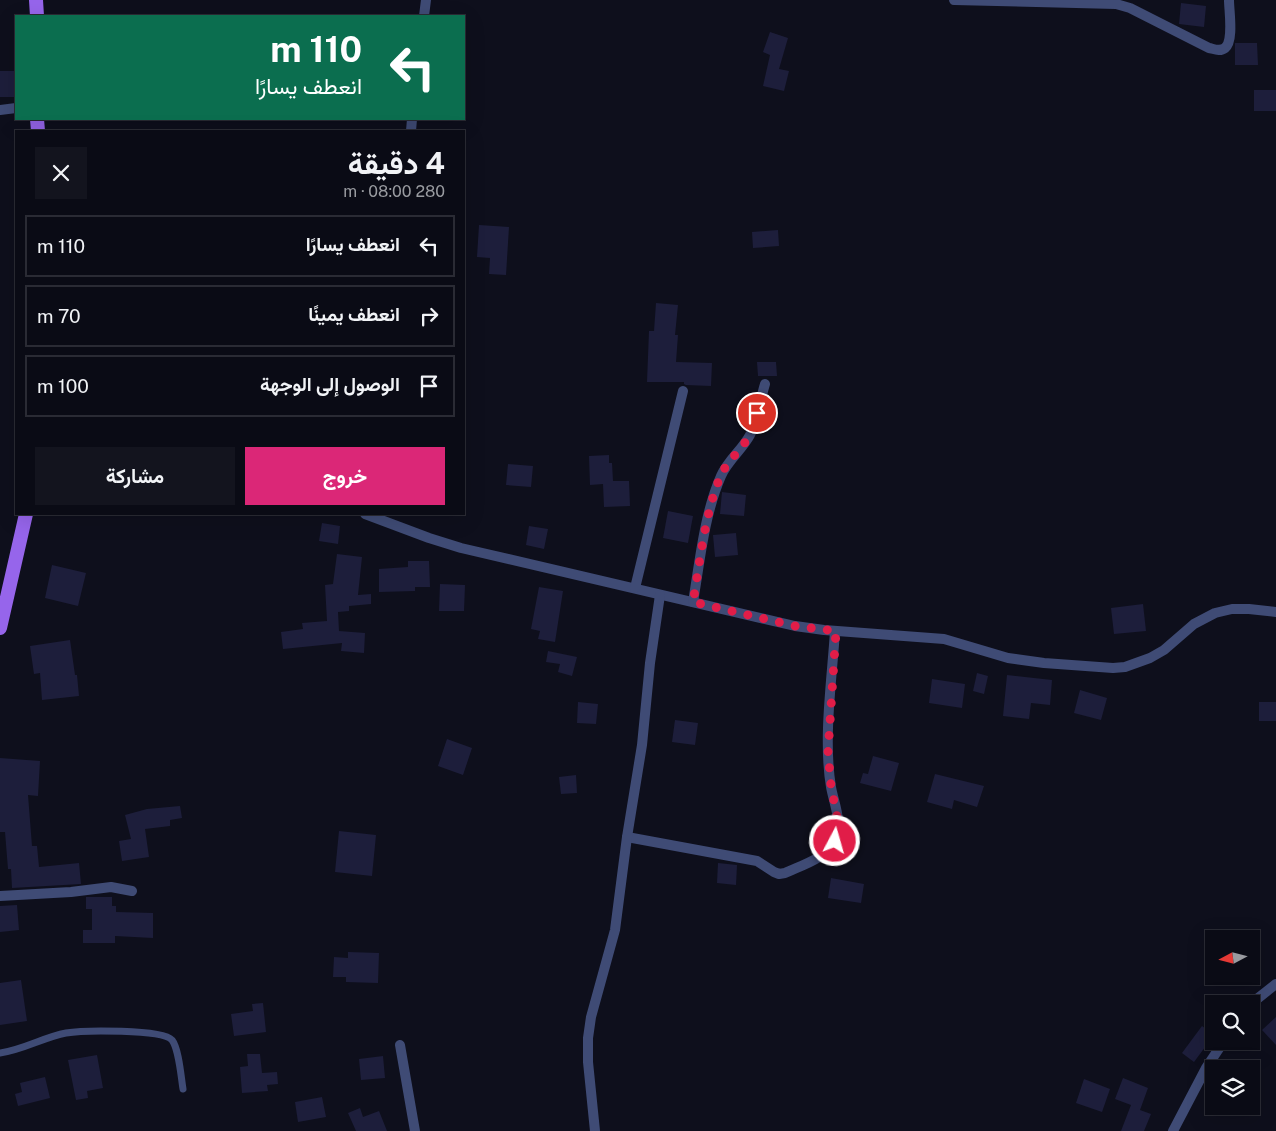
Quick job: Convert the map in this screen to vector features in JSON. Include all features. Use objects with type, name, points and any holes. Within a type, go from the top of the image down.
[{"type":"main road","points":[[36,0],[37,15]]},
{"type":"main road","points":[[0,628],[26,515]]},
{"type":"street","points":[[424,15],[426,0]]},
{"type":"street","points":[[954,0],[1116,4],[1130,8],[1209,48],[1219,50],[1225,48],[1229,42],[1229,0]]},
{"type":"street","points":[[0,110],[15,108]]},
{"type":"street","points":[[693,602],[711,507],[720,477],[728,463],[751,433],[765,384]]},
{"type":"street","points":[[634,588],[683,391]]},
{"type":"street","points":[[368,515],[461,548],[795,626],[944,639],[1008,658],[1044,663],[1113,668],[1139,664],[1164,650],[1194,624],[1215,612],[1240,609],[1276,612]]},
{"type":"street","points":[[595,1131],[588,1062],[588,1038],[615,930],[642,745],[650,663],[660,595]]},
{"type":"street","points":[[627,838],[757,861],[779,874],[785,873],[825,853],[835,841],[838,830],[828,752],[836,631]]},
{"type":"street","points":[[0,896],[72,892],[111,887],[132,890]]},
{"type":"street","points":[[1260,997],[1276,984]]},
{"type":"street","points":[[400,1045],[415,1131]]},
{"type":"street","points":[[1173,1131],[1206,1068],[1218,1050]]},
{"type":"lane","points":[[0,1053],[68,1033],[142,1032],[160,1034],[170,1038],[175,1045],[183,1089]]},
{"type":"building","points":[[1181,3],[1206,6],[1204,27],[1179,24]]},
{"type":"building","points":[[770,32],[788,38],[779,69],[789,71],[784,91],[763,86],[770,55],[763,52]]},
{"type":"building","points":[[1235,43],[1257,43],[1258,65],[1235,65]]},
{"type":"building","points":[[0,71],[15,71],[15,97],[0,97]]},
{"type":"building","points":[[1254,90],[1276,90],[1276,111],[1254,111]]},
{"type":"building","points":[[479,225],[509,227],[506,275],[489,274],[490,258],[477,257]]},
{"type":"building","points":[[778,230],[779,246],[753,248],[752,232]]},
{"type":"building","points":[[656,303],[678,305],[675,335],[678,335],[676,362],[712,363],[711,386],[686,385],[684,382],[647,382],[649,331],[654,331]]},
{"type":"building","points":[[757,362],[776,362],[777,376],[758,376]]},
{"type":"building","points":[[609,455],[609,463],[612,463],[613,481],[629,481],[630,506],[604,507],[603,484],[590,485],[589,456]]},
{"type":"building","points":[[508,464],[533,466],[531,487],[506,485]]},
{"type":"building","points":[[722,492],[746,495],[744,516],[720,514]]},
{"type":"building","points":[[668,511],[693,516],[688,543],[663,538]]},
{"type":"building","points":[[322,523],[340,526],[338,544],[319,541]]},
{"type":"building","points":[[529,526],[548,529],[544,549],[526,545]]},
{"type":"building","points":[[736,533],[738,555],[715,557],[713,535]]},
{"type":"building","points":[[337,554],[362,557],[358,595],[371,594],[371,604],[349,606],[349,611],[338,612],[339,631],[365,633],[364,653],[341,651],[342,643],[283,649],[281,632],[303,629],[302,623],[327,621],[325,585],[333,584]]},
{"type":"building","points":[[408,561],[429,561],[430,587],[415,587],[415,591],[379,592],[379,569],[408,567]]},
{"type":"building","points":[[52,565],[86,573],[78,606],[45,598]]},
{"type":"building","points":[[440,584],[465,585],[464,611],[439,611]]},
{"type":"building","points":[[539,587],[563,591],[555,642],[538,639],[540,631],[531,629]]},
{"type":"building","points":[[1143,604],[1146,631],[1114,634],[1111,608]]},
{"type":"building","points":[[70,640],[79,696],[42,700],[40,673],[34,674],[30,646]]},
{"type":"building","points":[[548,651],[577,657],[572,676],[558,672],[560,664],[546,662]]},
{"type":"building","points":[[977,673],[988,676],[984,694],[973,691]]},
{"type":"building","points":[[1007,675],[1052,680],[1050,705],[1031,703],[1029,719],[1003,716]]},
{"type":"building","points":[[932,679],[965,684],[962,708],[929,703]]},
{"type":"building","points":[[1080,690],[1107,698],[1101,720],[1074,713]]},
{"type":"building","points":[[578,702],[598,704],[596,724],[577,723]]},
{"type":"building","points":[[1259,702],[1276,702],[1276,721],[1259,721]]},
{"type":"building","points":[[675,720],[698,723],[695,745],[672,742]]},
{"type":"building","points":[[447,739],[472,748],[463,775],[438,766]]},
{"type":"building","points":[[873,756],[899,763],[891,791],[860,783],[863,773],[868,774]]},
{"type":"building","points":[[0,758],[40,761],[38,796],[28,795],[32,846],[37,846],[39,867],[79,863],[81,884],[12,888],[11,869],[8,869],[5,832],[0,832]]},
{"type":"building","points":[[935,774],[984,786],[977,807],[954,800],[952,809],[927,802]]},
{"type":"building","points":[[576,775],[577,793],[561,794],[559,777]]},
{"type":"building","points":[[180,806],[182,818],[170,820],[170,826],[145,829],[149,857],[122,861],[119,841],[131,839],[125,815],[147,809]]},
{"type":"building","points":[[339,831],[376,835],[372,876],[335,872]]},
{"type":"building","points":[[718,863],[737,865],[736,885],[717,883]]},
{"type":"building","points":[[831,878],[864,884],[861,903],[828,898]]},
{"type":"building","points":[[86,897],[112,897],[112,906],[116,906],[116,912],[153,913],[153,938],[115,936],[115,943],[83,943],[83,930],[92,930],[92,909],[86,909]]},
{"type":"building","points":[[17,905],[19,930],[0,932],[0,906]]},
{"type":"building","points":[[348,952],[379,953],[378,983],[346,982],[346,977],[333,977],[334,957],[348,958]]},
{"type":"building","points":[[21,980],[27,1021],[0,1025],[0,983]]},
{"type":"building","points":[[263,1003],[266,1032],[234,1036],[231,1014],[253,1011],[252,1004]]},
{"type":"building","points":[[1276,1017],[1276,1045],[1262,1030]]},
{"type":"building","points":[[1202,1026],[1205,1028],[1205,1047],[1194,1062],[1182,1053]]},
{"type":"building","points":[[247,1054],[260,1054],[262,1073],[277,1072],[278,1084],[267,1085],[268,1091],[242,1093],[240,1067],[248,1066]]},
{"type":"building","points":[[97,1055],[103,1088],[87,1091],[88,1098],[76,1100],[68,1060]]},
{"type":"building","points":[[383,1056],[385,1078],[361,1080],[359,1059]]},
{"type":"building","points":[[45,1077],[50,1098],[18,1106],[15,1094],[22,1092],[20,1083]]},
{"type":"building","points":[[1123,1078],[1148,1088],[1140,1110],[1151,1114],[1144,1131],[1121,1131],[1131,1105],[1115,1099]]},
{"type":"building","points":[[1084,1079],[1110,1089],[1102,1112],[1076,1103]]},
{"type":"building","points":[[322,1097],[326,1117],[298,1122],[295,1102]]},
{"type":"building","points":[[360,1108],[363,1117],[379,1111],[387,1131],[356,1131],[348,1113]]},
{"type":"route","points":[[757,413],[751,433],[728,463],[720,477],[711,507],[693,602],[795,626],[836,631],[828,752],[831,786],[838,822],[835,841]]}]
